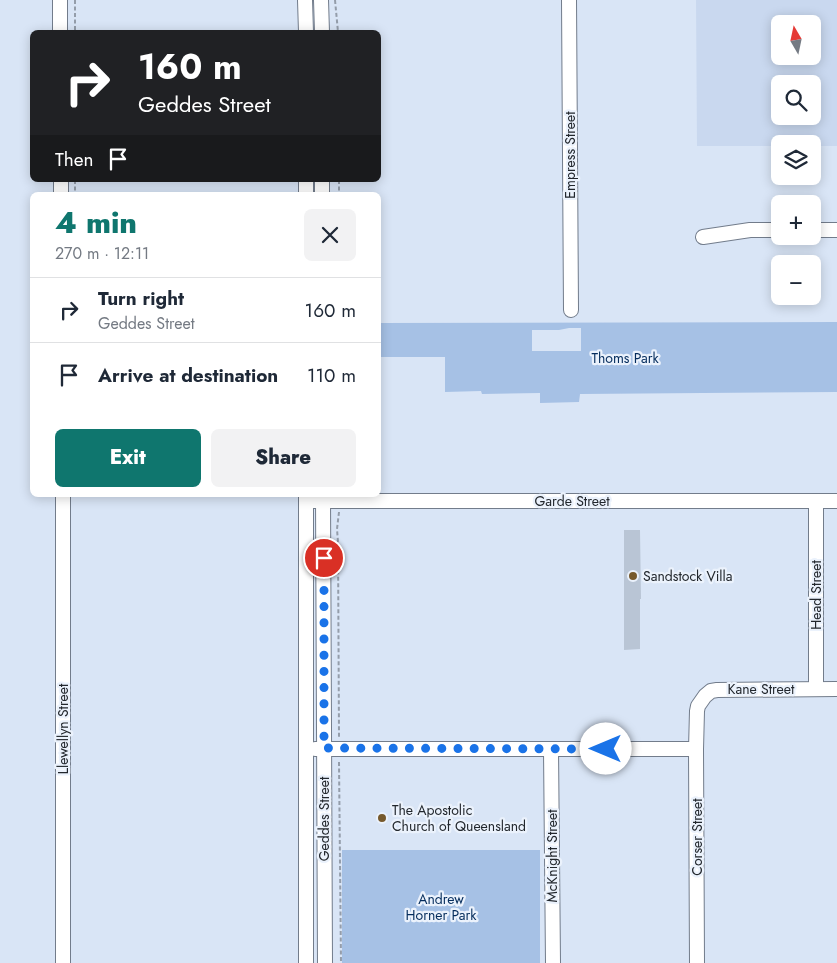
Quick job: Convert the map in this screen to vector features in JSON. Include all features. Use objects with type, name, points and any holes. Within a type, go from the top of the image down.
[{"type":"street","points":[[60,0],[60,30]]},
{"type":"street","points":[[306,0],[306,30]]},
{"type":"street","points":[[322,0],[322,30]]},
{"type":"street","name":"Empress Street","points":[[570,0],[571,310]]},
{"type":"street","points":[[703,237],[750,230],[771,230]]},
{"type":"street","points":[[821,230],[837,230]]},
{"type":"street","name":"Llewellyn Street","points":[[63,497],[63,963]]},
{"type":"street","name":"Garde Street","points":[[306,498],[340,501],[837,501]]},
{"type":"street","name":"Geddes Street","points":[[306,498],[306,963]]},
{"type":"street","name":"Geddes Street","points":[[323,498],[325,963]]},
{"type":"street","name":"Head Street","points":[[816,501],[816,689]]},
{"type":"street","name":"Kane Street","points":[[697,711],[705,696],[711,691],[717,690],[837,689]]},
{"type":"street","name":"Corser Street","points":[[697,711],[697,963]]},
{"type":"street","points":[[306,748],[696,749]]},
{"type":"street","name":"McKnight Street","points":[[551,749],[553,963]]},
{"type":"path","points":[[75,0],[75,30]]},
{"type":"path","points":[[335,0],[338,30]]},
{"type":"path","points":[[340,501],[337,529],[341,963]]},
{"type":"shaded area","points":[[696,0],[837,0],[837,146],[821,146],[821,135],[771,135],[771,146],[697,146]]},
{"type":"green space","name":"Thoms Park","points":[[837,322],[837,392],[580,394],[579,402],[540,403],[540,393],[482,394],[481,391],[445,392],[445,357],[381,357],[381,323]],"holes":[[[581,328],[581,351],[532,351],[532,330]]]},
{"type":"green space","name":"Andrew Horner Park","points":[[342,850],[540,850],[540,963],[342,963]]},
{"type":"building","name":"Sandstock Villa","points":[[624,530],[640,530],[640,649],[624,650]]},
{"type":"place","name":"Sandstock Villa","points":[[633,576]]},
{"type":"place","name":"The Apostolic Church of Queensland","points":[[382,818]]},
{"type":"route","points":[[324,558],[324,748],[606,749]]}]
